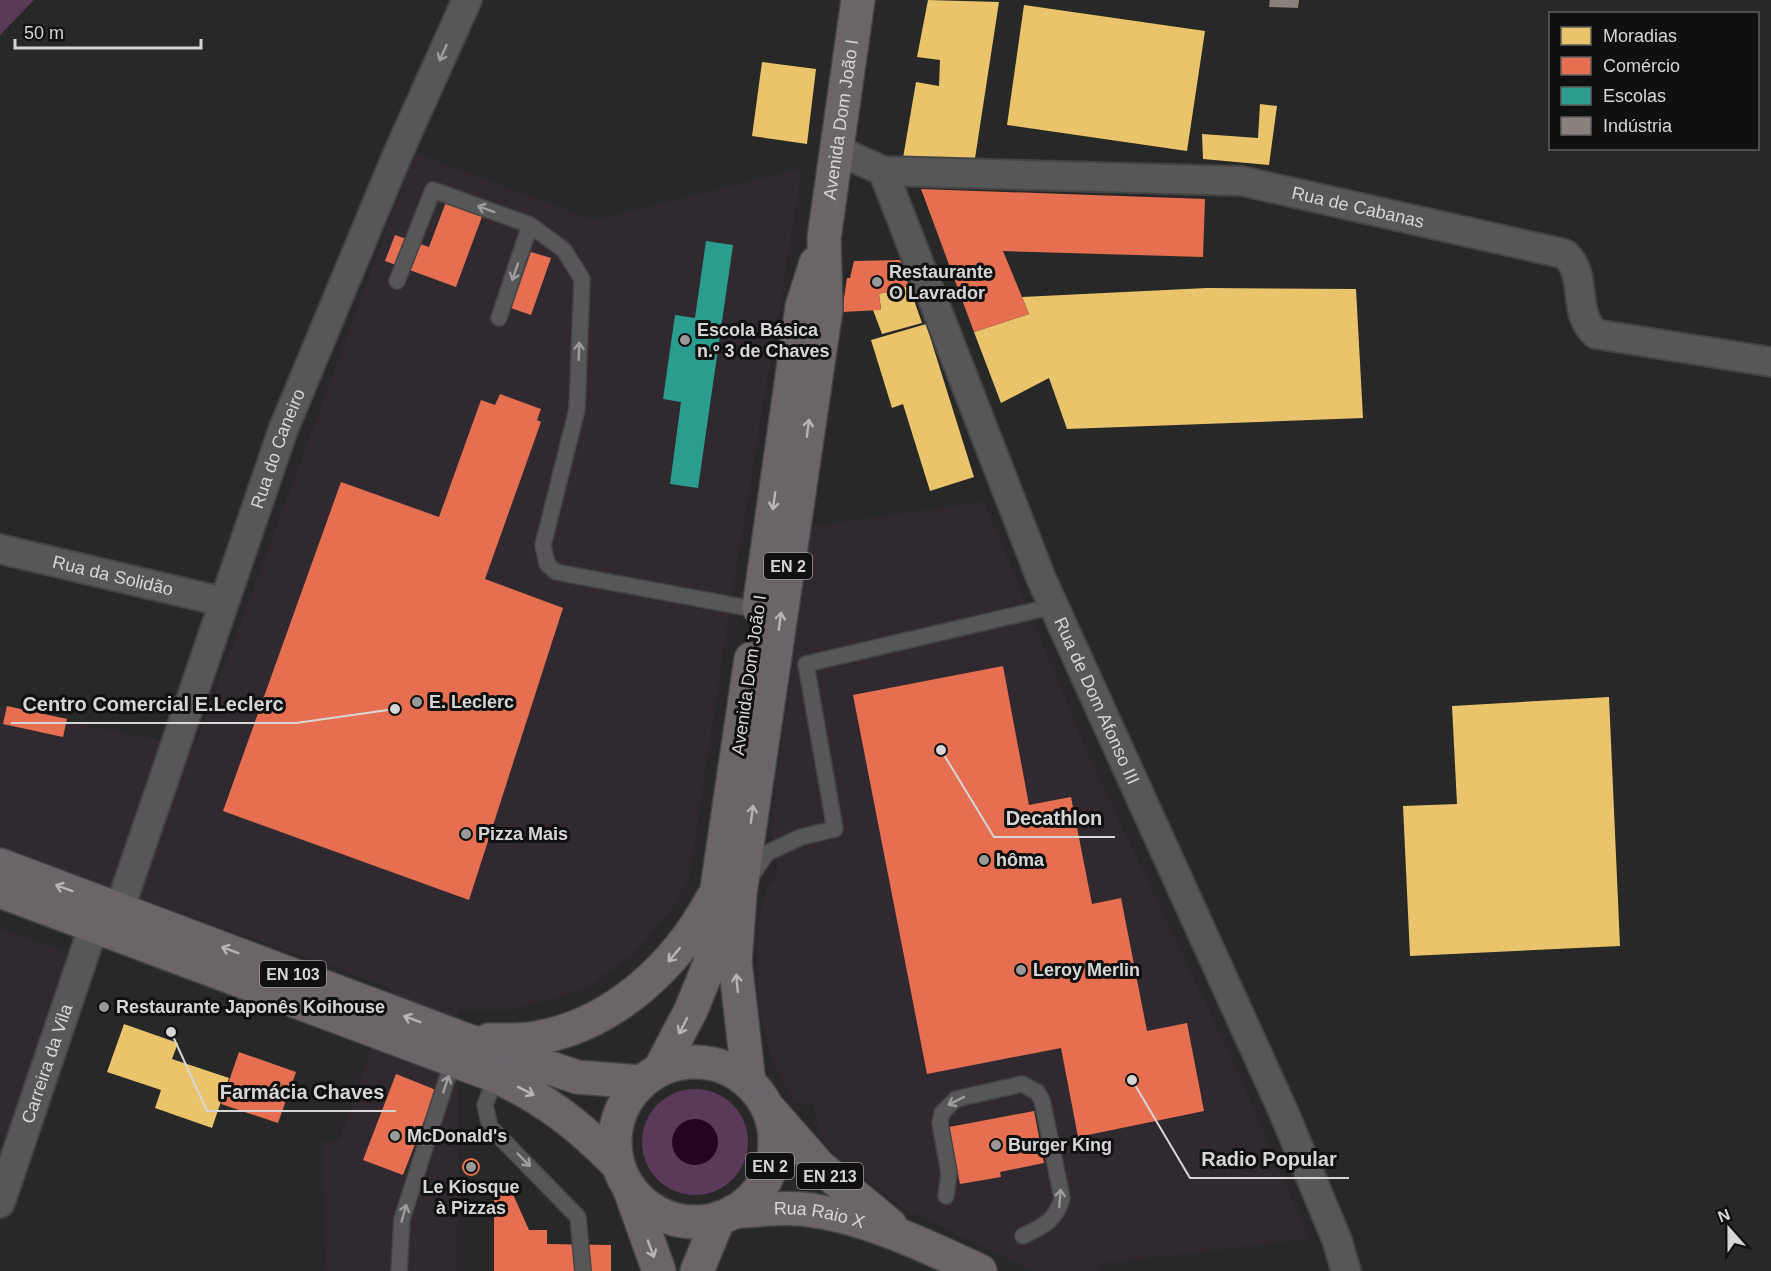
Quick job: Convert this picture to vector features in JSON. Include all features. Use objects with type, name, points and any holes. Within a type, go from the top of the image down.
[{"type":"main road","name":"Avenida Dom João I","points":[[758,1095],[735,962],[729,891],[759,610],[802,307],[824,238],[858,0]]},
{"type":"main road","name":"Avenida Dom João I","points":[[651,1076],[691,1010],[710,963],[729,891],[826,309],[824,238]]},
{"type":"main road","name":"EN 103","points":[[0,865],[108,922]]},
{"type":"main road","name":"EN 103","points":[[0,891],[108,922],[460,1050],[578,1077],[651,1076]]},
{"type":"main road","points":[[460,1050],[535,1038],[570,1028],[607,1011],[636,992],[664,967],[729,891]]},
{"type":"main road","name":"EN 103","points":[[460,1050],[496,1076],[549,1104],[582,1129],[623,1176]]},
{"type":"main road","points":[[651,1076],[683,1062],[707,1062],[730,1070],[758,1095]]},
{"type":"main road","name":"EN 2","points":[[651,1076],[627,1099],[617,1120],[614,1142],[623,1176],[658,1271]]},
{"type":"main road","name":"EN 2","points":[[697,1271],[726,1215],[752,1198],[766,1178],[774,1155],[774,1131],[758,1095]]},
{"type":"main road","name":"Rua Raio X","points":[[758,1095],[819,1166],[903,1235]]},
{"type":"main road","points":[[623,1176],[647,1206],[669,1218],[694,1222],[726,1215]]},
{"type":"main road","name":"Rua Raio X","points":[[726,1215],[802,1209],[837,1215],[903,1235],[980,1271]]},
{"type":"street","name":"Rua do Caneiro","points":[[108,922],[224,602],[283,430],[399,151],[467,0]]},
{"type":"street","points":[[837,150],[883,171]]},
{"type":"street","name":"Rua de Cabanas","points":[[883,171],[1242,180],[1565,254],[1574,263],[1579,276],[1582,316],[1588,327],[1596,334],[1771,362]]},
{"type":"street","name":"Rua de Dom Afonso III","points":[[883,171],[1054,606],[1284,1113],[1337,1240],[1346,1271]]},
{"type":"street","name":"Rua da Solidão","points":[[0,549],[224,602]]},
{"type":"street","name":"Carreira da Vila","points":[[0,1203],[108,922]]},
{"type":"lane","points":[[397,280],[433,190],[530,225],[564,250],[582,279],[577,409],[543,545],[547,564],[556,572],[759,610]]},
{"type":"lane","points":[[499,318],[530,225]]},
{"type":"lane","points":[[729,891],[767,853],[801,837],[835,829],[806,664],[1054,606]]},
{"type":"lane","points":[[399,1271],[402,1219],[460,1050]]},
{"type":"lane","points":[[496,1076],[485,1105],[490,1127],[578,1217],[583,1271]]},
{"type":"lane","points":[[946,1196],[950,1173],[940,1123],[942,1113],[947,1106],[957,1099],[984,1092],[1022,1084],[1030,1086],[1042,1100],[1062,1198],[1059,1211],[1050,1222],[1023,1236]]},
{"type":"shaded area","points":[[0,0],[34,0],[0,35]]},
{"type":"shaded area","points":[[415,153],[594,220],[798,169],[801,177],[736,568],[689,878],[673,907],[632,956],[585,988],[559,998],[507,1010],[458,1010],[457,1271],[325,1271],[323,1142],[340,1140],[391,988],[0,848],[0,705],[194,749]]},
{"type":"shaded area","points":[[984,502],[1090,759],[1239,1074],[1309,1239],[1099,1264],[1100,1271],[1033,1271],[906,1210],[848,1166],[820,1137],[813,1102],[803,1105],[794,1102],[771,1059],[758,1000],[758,923],[766,891],[779,871],[770,826],[812,526]]},
{"type":"shaded area","points":[[0,929],[70,953],[7,1137],[0,1136]]},
{"type":"shaded area","points":[[695,1089],[715,1093],[732,1105],[744,1122],[748,1142],[744,1162],[732,1179],[715,1191],[695,1195],[675,1191],[658,1179],[646,1162],[642,1142],[646,1122],[658,1105],[675,1093]]},
{"type":"shaded area","points":[[695,1119],[711,1126],[718,1142],[711,1158],[695,1165],[679,1158],[672,1142],[679,1126]]},
{"type":"building: Moradias","points":[[928,0],[999,2],[974,165],[903,158],[916,82],[939,86],[940,60],[917,57]]},
{"type":"building: Moradias","points":[[1024,5],[1205,31],[1187,151],[1007,125]]},
{"type":"building: Moradias","points":[[762,62],[816,69],[807,144],[752,136]]},
{"type":"building: Moradias","points":[[1260,104],[1277,106],[1269,165],[1203,159],[1202,134],[1258,138]]},
{"type":"building: Moradias","points":[[909,286],[922,323],[882,334],[873,310],[881,310],[879,294]]},
{"type":"building: Moradias","points":[[1207,288],[1356,289],[1363,418],[1067,429],[1049,378],[1001,403],[974,332],[1029,314],[1022,297]]},
{"type":"building: Moradias","points":[[926,324],[974,477],[930,491],[903,404],[892,408],[871,340]]},
{"type":"building: Moradias","points":[[1609,697],[1620,946],[1410,956],[1403,806],[1457,804],[1452,706]]},
{"type":"building: Moradias","points":[[124,1024],[178,1043],[172,1059],[229,1078],[212,1128],[155,1108],[161,1090],[107,1072]]},
{"type":"building: Comércio","points":[[451,189],[487,203],[456,287],[385,261],[395,235],[429,247]]},
{"type":"building: Comércio","points":[[921,189],[1205,199],[1203,257],[1003,251],[1029,314],[974,332]]},
{"type":"building: Comércio","points":[[531,252],[551,258],[531,315],[511,308]]},
{"type":"building: Comércio","name":"Restaurante O Lavrador","points":[[900,260],[909,286],[879,294],[881,310],[842,312],[847,278],[850,278],[854,261]]},
{"type":"building: Comércio","points":[[500,394],[541,409],[537,420],[541,422],[485,579],[563,608],[469,900],[223,811],[341,482],[439,517],[481,400],[495,405]]},
{"type":"building: Comércio","points":[[1003,666],[1029,805],[1071,797],[1092,904],[1121,898],[1147,1031],[1187,1023],[1204,1111],[1078,1137],[1061,1048],[927,1074],[853,695]]},
{"type":"building: Comércio","points":[[7,706],[67,719],[63,737],[3,724]]},
{"type":"building: Comércio","points":[[239,1052],[296,1072],[278,1123],[221,1104]]},
{"type":"building: Comércio","name":"McDonald's","points":[[396,1074],[436,1090],[403,1175],[363,1160]]},
{"type":"building: Comércio","name":"Burger King","points":[[1034,1111],[1044,1163],[1000,1172],[1001,1177],[960,1184],[949,1127]]},
{"type":"building: Comércio","points":[[467,1158],[475,1158],[480,1163],[478,1174],[467,1176],[462,1171],[462,1163]]},
{"type":"building: Comércio","points":[[494,1192],[512,1192],[529,1230],[547,1230],[547,1244],[611,1245],[611,1271],[494,1271]]},
{"type":"building: Escolas","points":[[706,241],[733,245],[698,488],[670,484],[681,402],[663,399],[675,315],[695,318]]},
{"type":"building: Indústria","points":[[1270,0],[1299,0],[1298,8],[1269,7]]},
{"type":"place","name":"Restaurante O Lavrador","points":[[877,282]]},
{"type":"place","name":"Escola Básica n.º 3 de Chaves","points":[[685,340]]},
{"type":"place","name":"E. Leclerc","points":[[417,702]]},
{"type":"place","name":"Centro Comercial E.Leclerc","points":[[395,709]]},
{"type":"place","name":"Decathlon","points":[[941,750]]},
{"type":"place","name":"Pizza Mais","points":[[466,834]]},
{"type":"place","name":"hôma","points":[[984,860]]},
{"type":"place","name":"Leroy Merlin","points":[[1021,970]]},
{"type":"place","name":"Restaurante Japonês Koihouse","points":[[104,1007]]},
{"type":"place","name":"Farmácia Chaves","points":[[171,1032]]},
{"type":"place","name":"Radio Popular","points":[[1132,1080]]},
{"type":"place","name":"McDonald's","points":[[395,1136]]},
{"type":"place","name":"Burger King","points":[[996,1145]]},
{"type":"place","name":"Le Kiosque à Pizzas","points":[[471,1167]]}]
